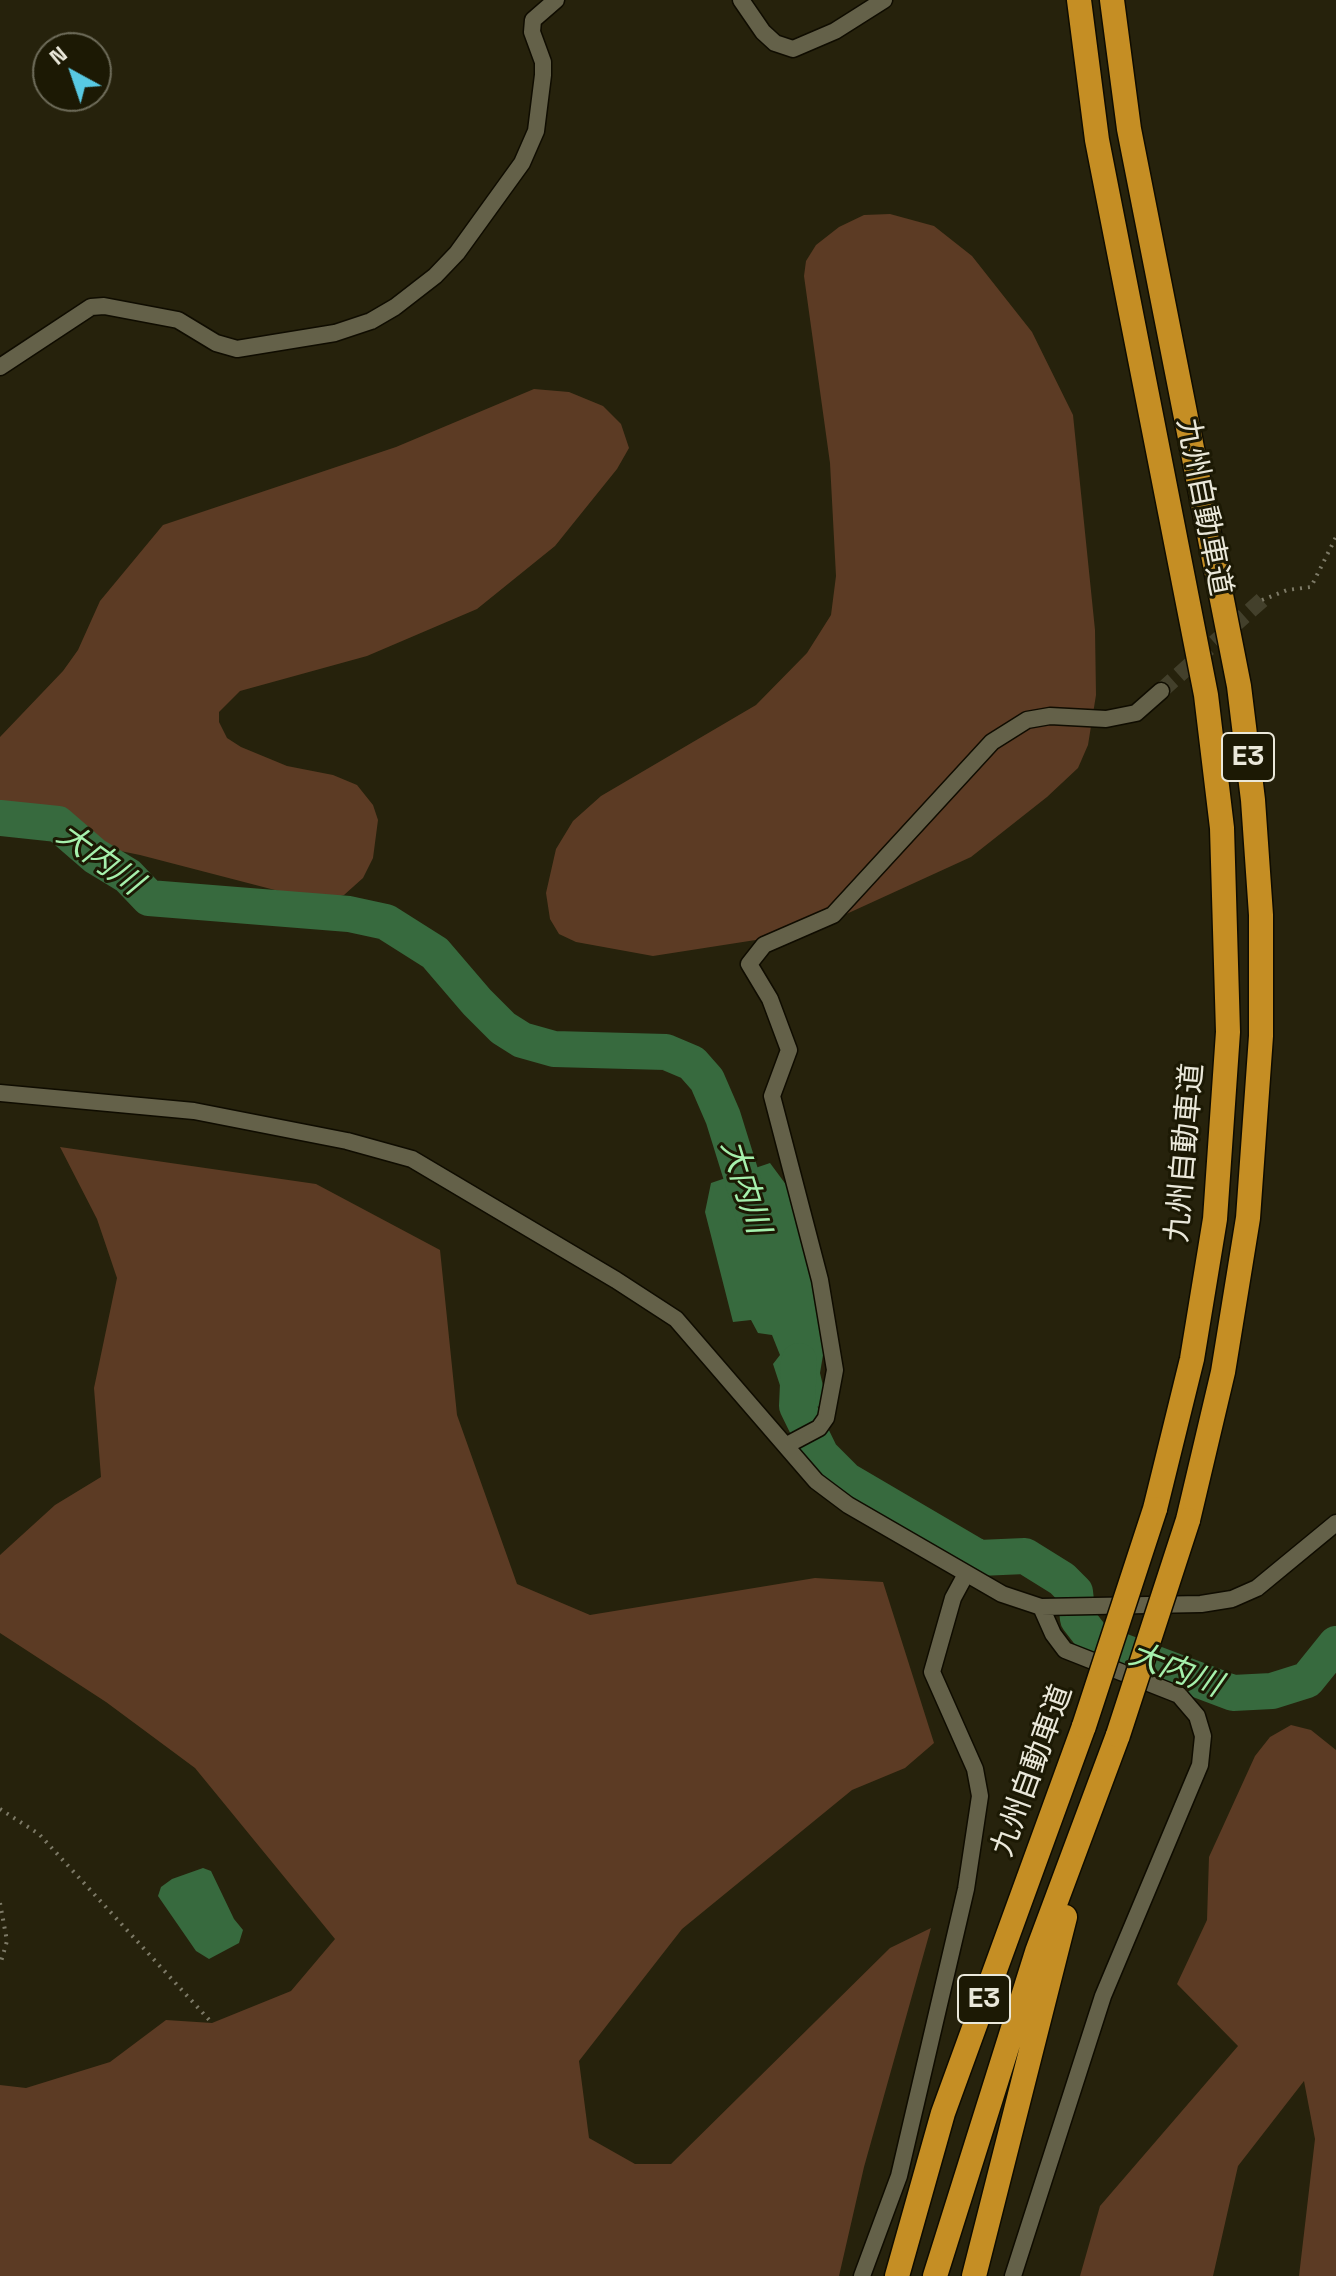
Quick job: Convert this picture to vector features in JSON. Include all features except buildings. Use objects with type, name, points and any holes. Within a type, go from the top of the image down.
[{"type":"highway","name":"九州自動車道","points":[[897,2276],[943,2113],[1084,1726],[1155,1509],[1192,1359],[1215,1219],[1228,1032],[1222,828],[1203,680],[1097,140],[1079,0]]},
{"type":"highway","name":"九州自動車道","points":[[935,2276],[1037,1952],[1118,1735],[1188,1520],[1223,1372],[1248,1218],[1261,1036],[1261,915],[1253,800],[1239,686],[1129,129],[1112,0]]},
{"type":"highway","points":[[974,2276],[1102,1780]]},
{"type":"street","points":[[0,367],[91,307],[104,306],[178,320],[216,343],[237,349],[335,333],[371,321],[395,307],[435,276],[457,253],[522,163],[536,131],[543,75],[532,32],[533,20],[556,0]]},
{"type":"street","points":[[741,0],[763,32],[775,43],[793,49],[835,31],[884,0]]},
{"type":"street","points":[[787,1445],[819,1428],[826,1418],[835,1370],[820,1280],[772,1096],[789,1050],[770,999],[749,964],[764,945],[833,915],[992,742],[1027,720],[1050,716],[1106,719],[1136,713],[1161,691]]},
{"type":"street","points":[[0,1093],[194,1111],[347,1141],[412,1159],[676,1319],[816,1481],[848,1505],[1002,1594],[1041,1607],[1201,1604],[1232,1599],[1257,1588],[1336,1523]]},
{"type":"street","points":[[862,2276],[906,2145],[966,1889],[980,1796],[975,1769],[932,1672],[953,1598],[966,1574]]},
{"type":"street","points":[[1013,2276],[1103,1996],[1200,1765],[1203,1736],[1197,1716],[1179,1695],[1065,1650],[1053,1634],[1041,1607]]},
{"type":"path","points":[[1262,600],[1287,590],[1311,587],[1336,537]]},
{"type":"path","points":[[0,1809],[39,1834],[212,2023]]},
{"type":"path","points":[[0,1903],[7,1941],[0,1965]]},
{"type":"shaded area","points":[[890,214],[934,226],[972,256],[1032,332],[1073,415],[1095,630],[1096,695],[1088,745],[1078,768],[1047,797],[971,857],[807,932],[653,956],[576,942],[559,934],[550,919],[546,893],[556,849],[573,821],[601,796],[756,705],[807,653],[831,615],[836,576],[830,463],[804,276],[806,261],[816,245],[839,227],[864,215]]},
{"type":"shaded area","points":[[534,389],[569,392],[603,406],[621,424],[629,448],[617,469],[555,546],[477,609],[367,656],[240,691],[219,712],[219,722],[227,738],[241,747],[287,766],[333,775],[357,785],[373,805],[378,820],[373,858],[363,878],[344,895],[321,902],[140,855],[17,830],[6,825],[0,817],[0,737],[63,671],[78,650],[100,601],[163,525],[396,447]]},
{"type":"shaded area","points":[[60,1147],[316,1184],[440,1250],[457,1415],[517,1584],[590,1615],[815,1578],[883,1582],[934,1743],[905,1768],[852,1790],[682,1929],[579,2061],[589,2138],[635,2164],[671,2164],[890,1948],[931,1928],[864,2167],[839,2276],[0,2276],[0,2085],[26,2088],[110,2062],[166,2020],[212,2023],[291,1991],[335,1939],[195,1768],[106,1702],[0,1633],[0,1555],[55,1505],[101,1477],[94,1388],[117,1278],[97,1219]]},
{"type":"shaded area","points":[[1291,1725],[1311,1730],[1336,1750],[1336,2276],[1299,2276],[1315,2139],[1304,2081],[1238,2166],[1213,2276],[1080,2276],[1100,2206],[1238,2046],[1177,1984],[1207,1920],[1209,1857],[1255,1756],[1270,1737]]},
{"type":"water","points":[[770,1163],[790,1190],[826,1337],[820,1373],[825,1394],[823,1407],[804,1406],[789,1413],[773,1364],[780,1355],[772,1335],[758,1333],[751,1320],[733,1322],[705,1212],[711,1183]]},
{"type":"water","points":[[203,1868],[211,1871],[234,1919],[243,1930],[239,1943],[209,1959],[196,1951],[158,1896],[161,1887],[172,1879]]},
{"type":"waterway","name":"大内川","points":[[0,818],[58,824],[95,856],[128,876],[149,898],[349,914],[386,922],[435,953],[477,1002],[503,1028],[522,1040],[554,1049],[666,1052],[692,1063],[707,1080],[723,1117],[755,1220]]},
{"type":"waterway","name":"大内川","points":[[799,1361],[797,1406],[821,1455],[846,1480],[979,1558],[1025,1556],[1062,1579],[1075,1592],[1078,1619],[1095,1641],[1233,1693],[1272,1691],[1307,1680],[1336,1644]]},
{"type":"tunnel","points":[[1161,691],[1262,600]]}]
